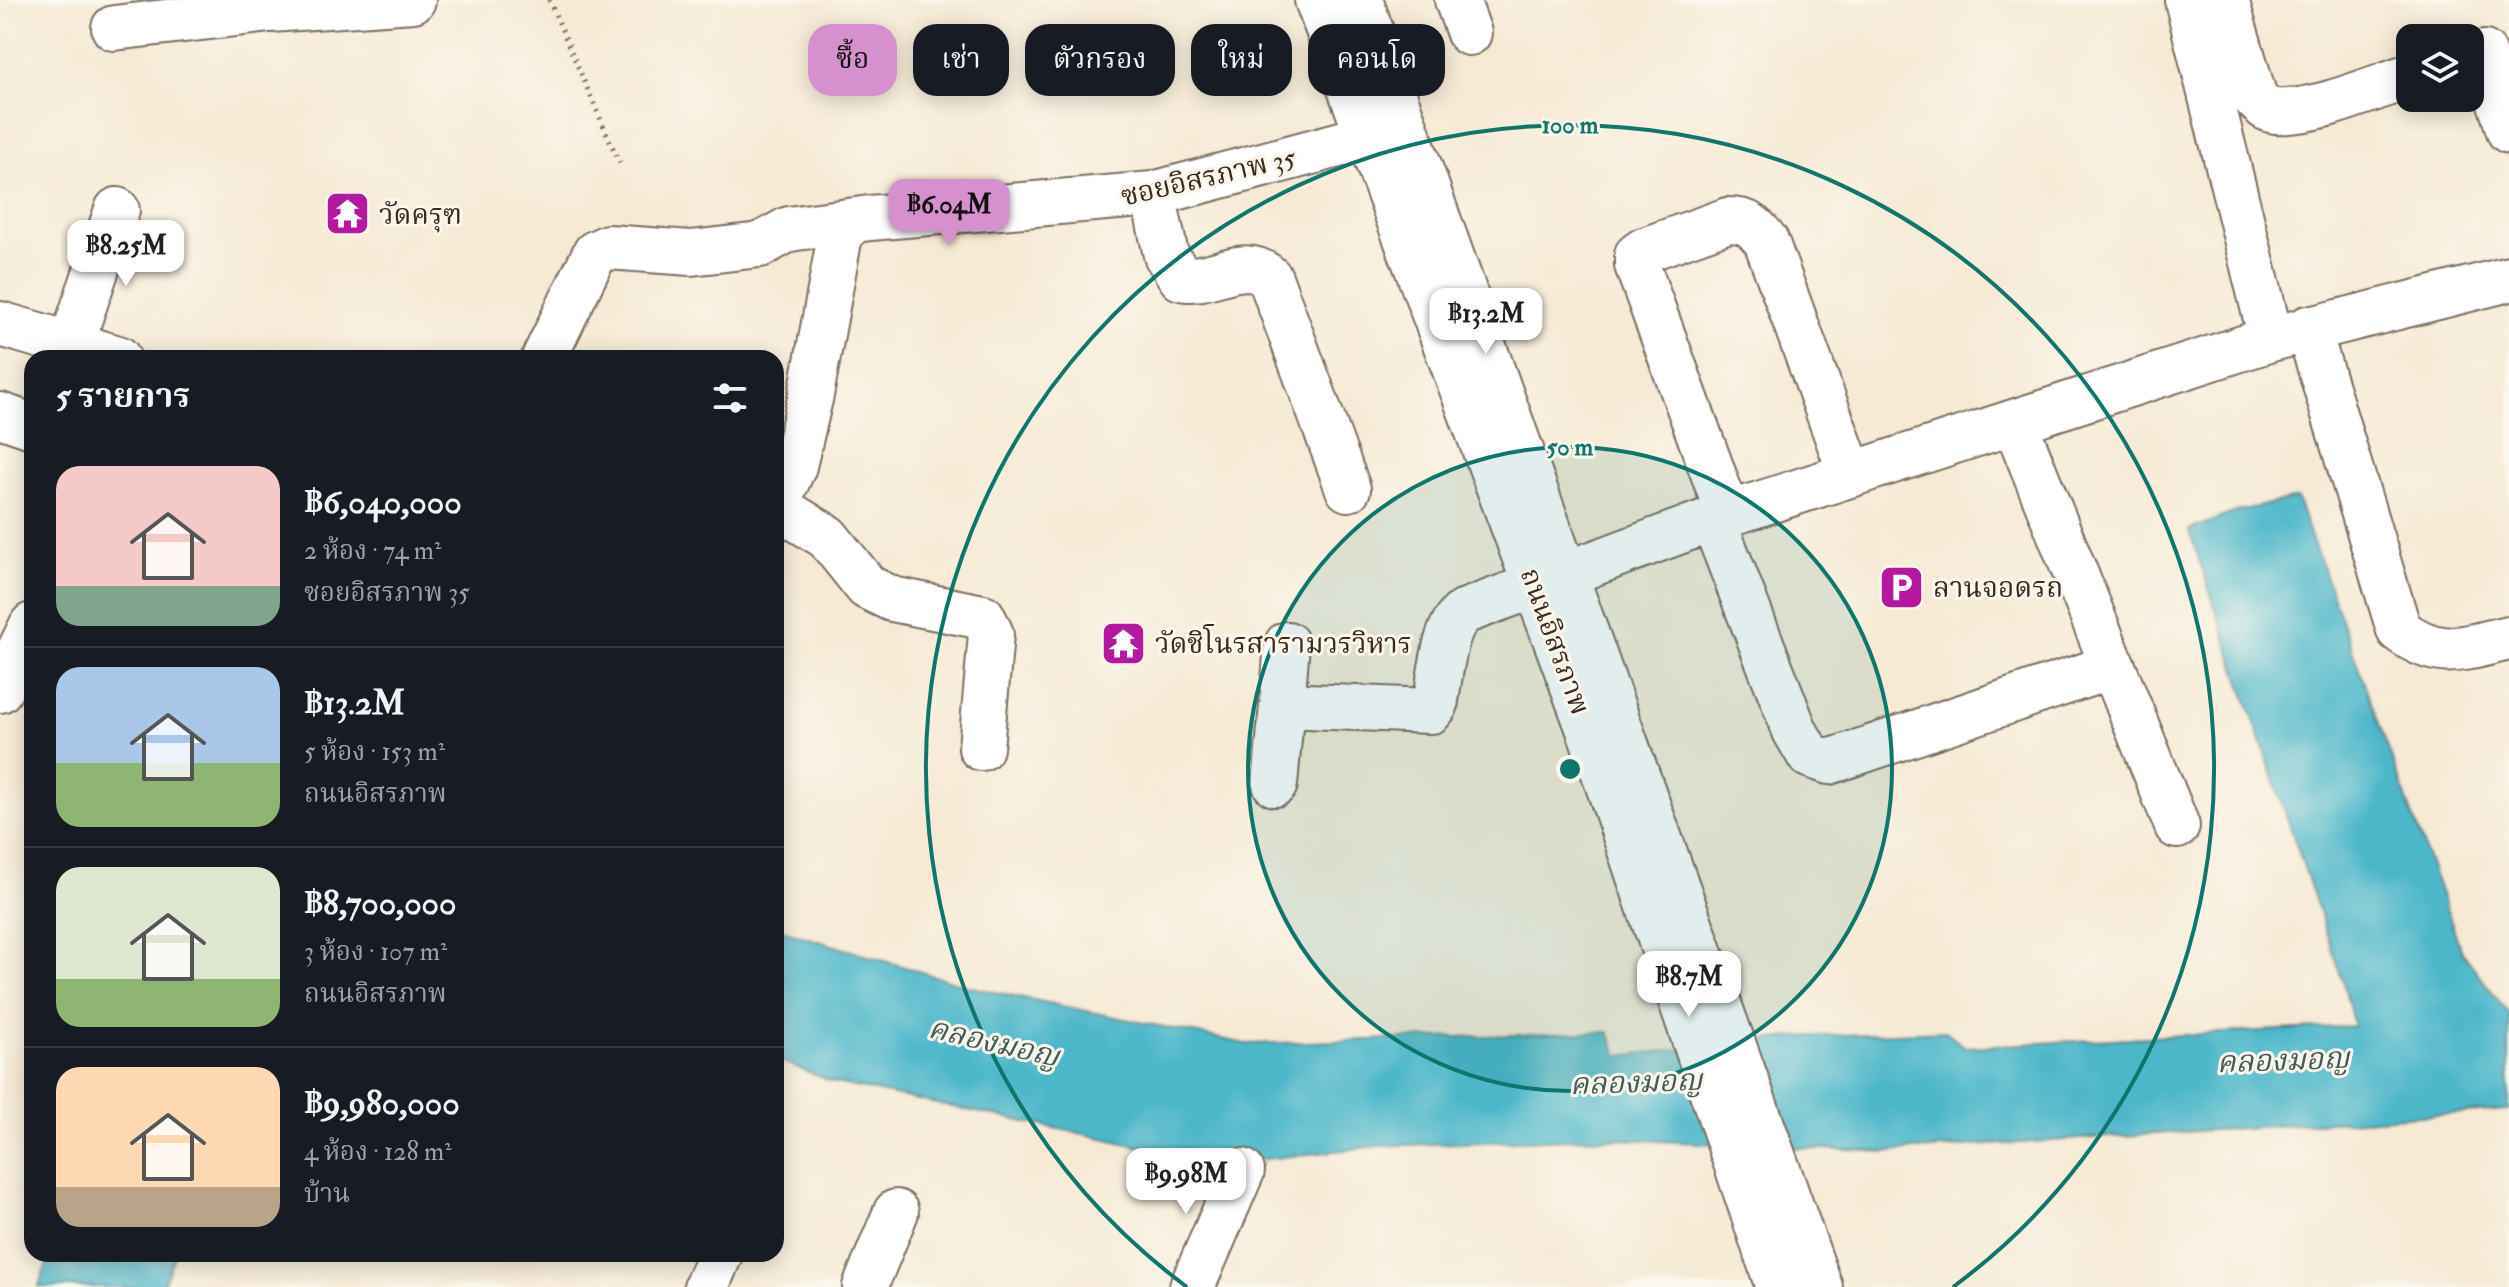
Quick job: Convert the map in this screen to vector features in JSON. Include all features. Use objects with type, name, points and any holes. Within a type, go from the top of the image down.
[{"type":"main road","points":[[114,28],[270,10],[413,0]]},
{"type":"main road","name":"ถนนอิสรภาพ","points":[[1317,0],[1368,137],[1551,578],[1607,732],[1778,1287]]},
{"type":"main road","points":[[1360,0],[1551,578]]},
{"type":"main road","points":[[2187,0],[2290,334],[2399,630],[2421,646],[2447,651],[2509,638]]},
{"type":"main road","points":[[2226,0],[2255,98],[2264,107],[2275,111],[2306,108],[2396,80]]},
{"type":"main road","points":[[2488,52],[2509,131]]},
{"type":"main road","name":"ซอยอิสรภาพ 35","points":[[548,350],[595,253],[608,247],[691,253],[760,245],[789,229],[1153,194],[1368,137]]},
{"type":"main road","points":[[1153,194],[1166,255],[1181,278],[1192,280],[1250,268],[1270,278],[1348,489]]},
{"type":"main road","points":[[71,344],[117,210]]},
{"type":"main road","points":[[1851,475],[1766,241],[1754,226],[1742,220],[1716,224],[1637,255],[1637,265],[1721,516],[1795,731],[1809,755],[1829,762],[2113,666]]},
{"type":"main road","points":[[784,488],[794,466],[811,395],[840,235],[851,222]]},
{"type":"main road","points":[[1282,705],[1431,711],[1435,706],[1449,631],[1458,615],[1721,516],[2290,334],[2509,279]]},
{"type":"main road","points":[[0,324],[91,350]]},
{"type":"main road","points":[[0,415],[24,423]]},
{"type":"main road","points":[[2015,423],[2177,826]]},
{"type":"main road","points":[[784,511],[827,537],[867,587],[892,599],[983,617],[991,634],[981,748]]},
{"type":"main road","points":[[0,690],[24,641]]},
{"type":"main road","points":[[1275,784],[1287,644]]},
{"type":"main road","points":[[1607,732],[1820,1287]]},
{"type":"main road","points":[[1192,1287],[1242,1171]]},
{"type":"main road","points":[[865,1287],[896,1212]]},
{"type":"main road","points":[[706,1287],[717,1262]]},
{"type":"path","points":[[549,0],[620,164]]},
{"type":"water","name":"คลองมอญ","points":[[2297,498],[2462,952],[2509,1014],[2509,1110],[1886,1152],[1597,1138],[1378,1146],[1214,1165],[1103,1138],[835,1083],[784,1062],[784,930],[971,987],[1246,1044],[1609,1032],[1618,1056],[1790,1037],[1946,1031],[1965,1047],[2354,1026],[2343,982],[2189,530],[2238,511]]},
{"type":"water","points":[[48,1262],[172,1262],[162,1287],[38,1287]]},
{"type":"place","name":"วัดครุฑ","points":[[348,214]]},
{"type":"place","name":"ลานจอดรถ","points":[[1902,587]]},
{"type":"place","name":"วัดชิโนรสารามวรวิหาร","points":[[1124,643]]}]
